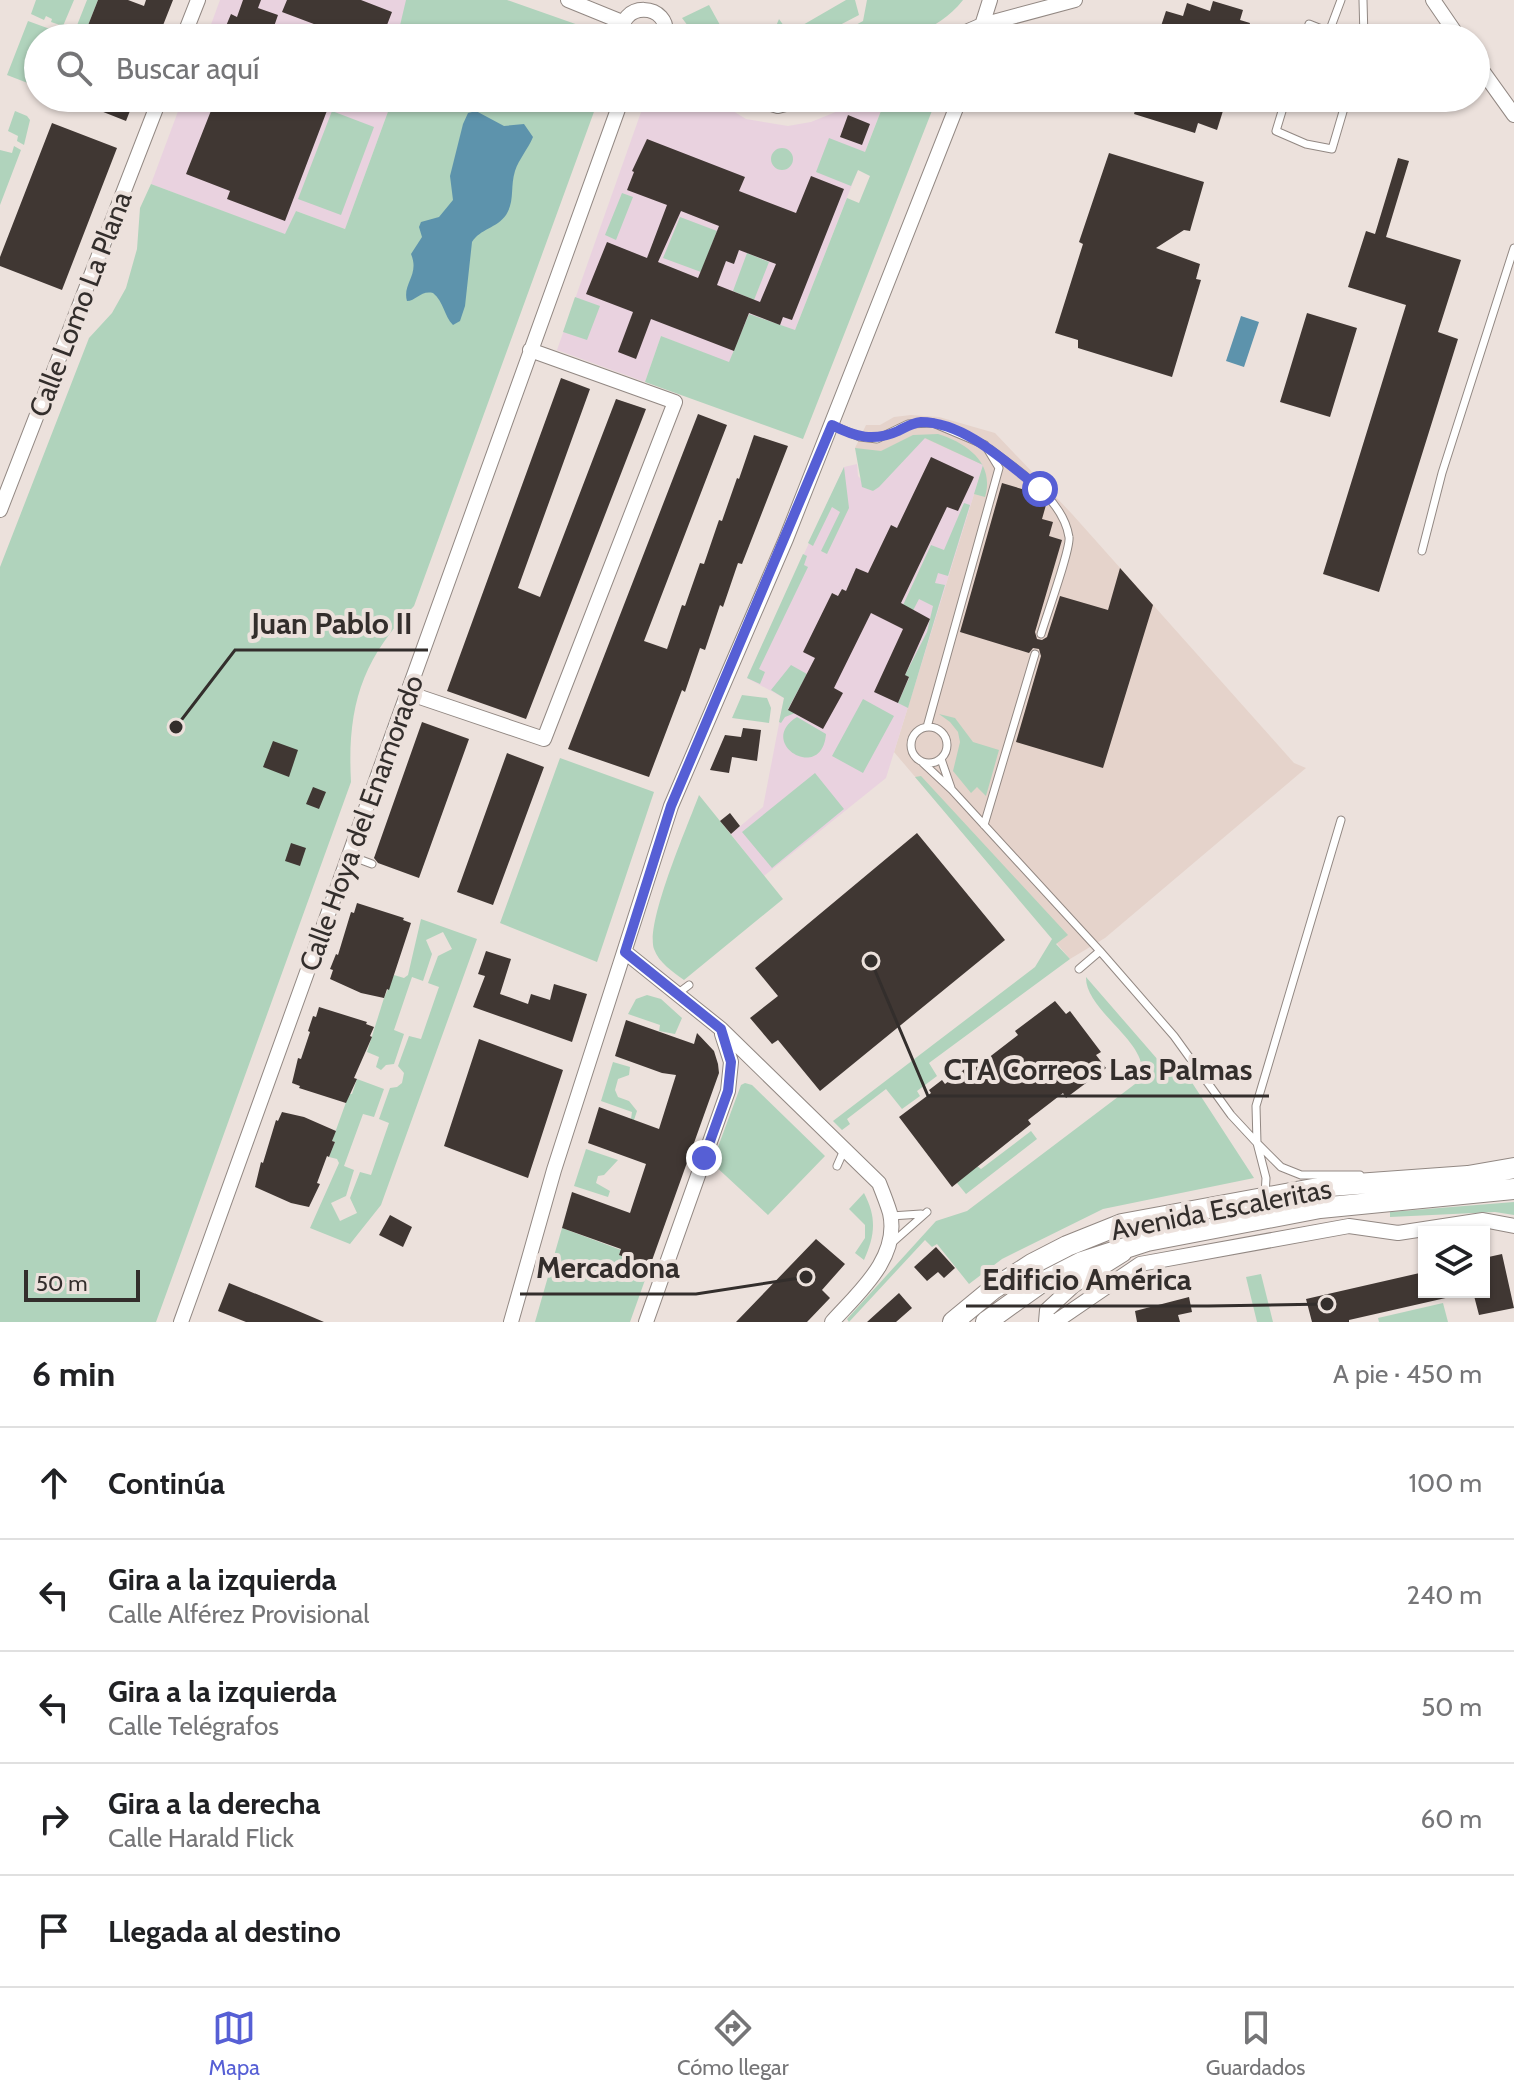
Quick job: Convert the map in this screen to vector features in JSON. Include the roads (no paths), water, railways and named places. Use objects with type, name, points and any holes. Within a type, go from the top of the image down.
[{"type":"street","points":[[189,24],[198,0]]},
{"type":"street","points":[[568,0],[622,22],[629,14],[651,5],[665,24]]},
{"type":"street","points":[[982,24],[990,0]]},
{"type":"street","points":[[1004,24],[1075,0]]},
{"type":"street","points":[[1432,2],[1448,24]]},
{"type":"street","points":[[1490,82],[1514,115]]},
{"type":"street","name":"Calle Lomo La Plana","points":[[0,510],[155,112]]},
{"type":"street","name":"Calle Hoya del Enamorado","points":[[181,1322],[617,112]]},
{"type":"street","points":[[511,1322],[554,1170],[671,806],[832,425],[955,112]]},
{"type":"street","points":[[408,693],[544,739],[675,402],[530,350]]},
{"type":"street","points":[[625,952],[683,989],[879,1183],[891,1216],[889,1246],[878,1270],[832,1322]]},
{"type":"street","points":[[653,1313],[708,1164],[728,1091],[731,1062],[721,1029]]},
{"type":"street","name":"Avenida Escaleritas","points":[[953,1322],[993,1289],[1067,1246],[1122,1224],[1329,1186],[1468,1176],[1514,1168]]},
{"type":"street","name":"Avenida Escaleritas","points":[[986,1322],[1039,1284],[1082,1262],[1147,1241],[1320,1208],[1514,1189]]},
{"type":"street","points":[[1364,1203],[1363,1213],[1370,1222],[1398,1233]]},
{"type":"street","points":[[1055,1322],[1140,1264],[1349,1226],[1398,1233],[1483,1220],[1514,1226]]},
{"type":"street","points":[[1046,1322],[1047,1310],[1073,1286],[1147,1241]]},
{"type":"lane","points":[[1332,24],[1341,0]]},
{"type":"lane","points":[[1363,0],[1364,24]]},
{"type":"lane","points":[[1282,112],[1276,131],[1306,144],[1332,149],[1343,112]]},
{"type":"lane","points":[[1422,551],[1442,473],[1514,248]]},
{"type":"lane","points":[[832,425],[860,437],[877,439],[908,424],[933,423],[985,445],[1040,489],[1062,516],[1070,539],[1041,634]]},
{"type":"lane","points":[[927,727],[999,468],[985,445]]},
{"type":"lane","points":[[999,468],[1009,464]]},
{"type":"lane","points":[[984,825],[1035,654]]},
{"type":"lane","points":[[923,763],[935,763],[947,750],[946,738],[938,729],[927,727],[916,733],[911,744],[914,755],[952,790],[1100,951],[1174,1036],[1231,1115],[1281,1167],[1301,1175],[1351,1174],[1422,1179]]},
{"type":"lane","points":[[941,759],[952,790]]},
{"type":"lane","points":[[1265,1196],[1266,1178],[1257,1143],[1256,1106],[1341,820]]},
{"type":"lane","points":[[348,855],[372,864]]},
{"type":"lane","points":[[1079,969],[1100,951]]},
{"type":"lane","points":[[837,1166],[844,1149]]},
{"type":"lane","points":[[889,1246],[927,1212],[914,1216],[891,1216]]},
{"type":"water","points":[[478,112],[504,126],[524,124],[533,137],[515,171],[506,215],[472,242],[465,306],[460,321],[453,325],[433,293],[407,301],[406,295],[413,268],[411,254],[422,237],[421,222],[439,217],[453,200],[450,176],[468,113]]},
{"type":"water","points":[[1241,316],[1259,322],[1244,367],[1226,361]]},
{"type":"place","name":"Juan Pablo II","points":[[176,727]]},
{"type":"place","name":"CTA Correos Las Palmas","points":[[871,961]]},
{"type":"place","name":"Mercadona","points":[[806,1277]]},
{"type":"place","name":"Edificio América","points":[[1327,1304]]}]
